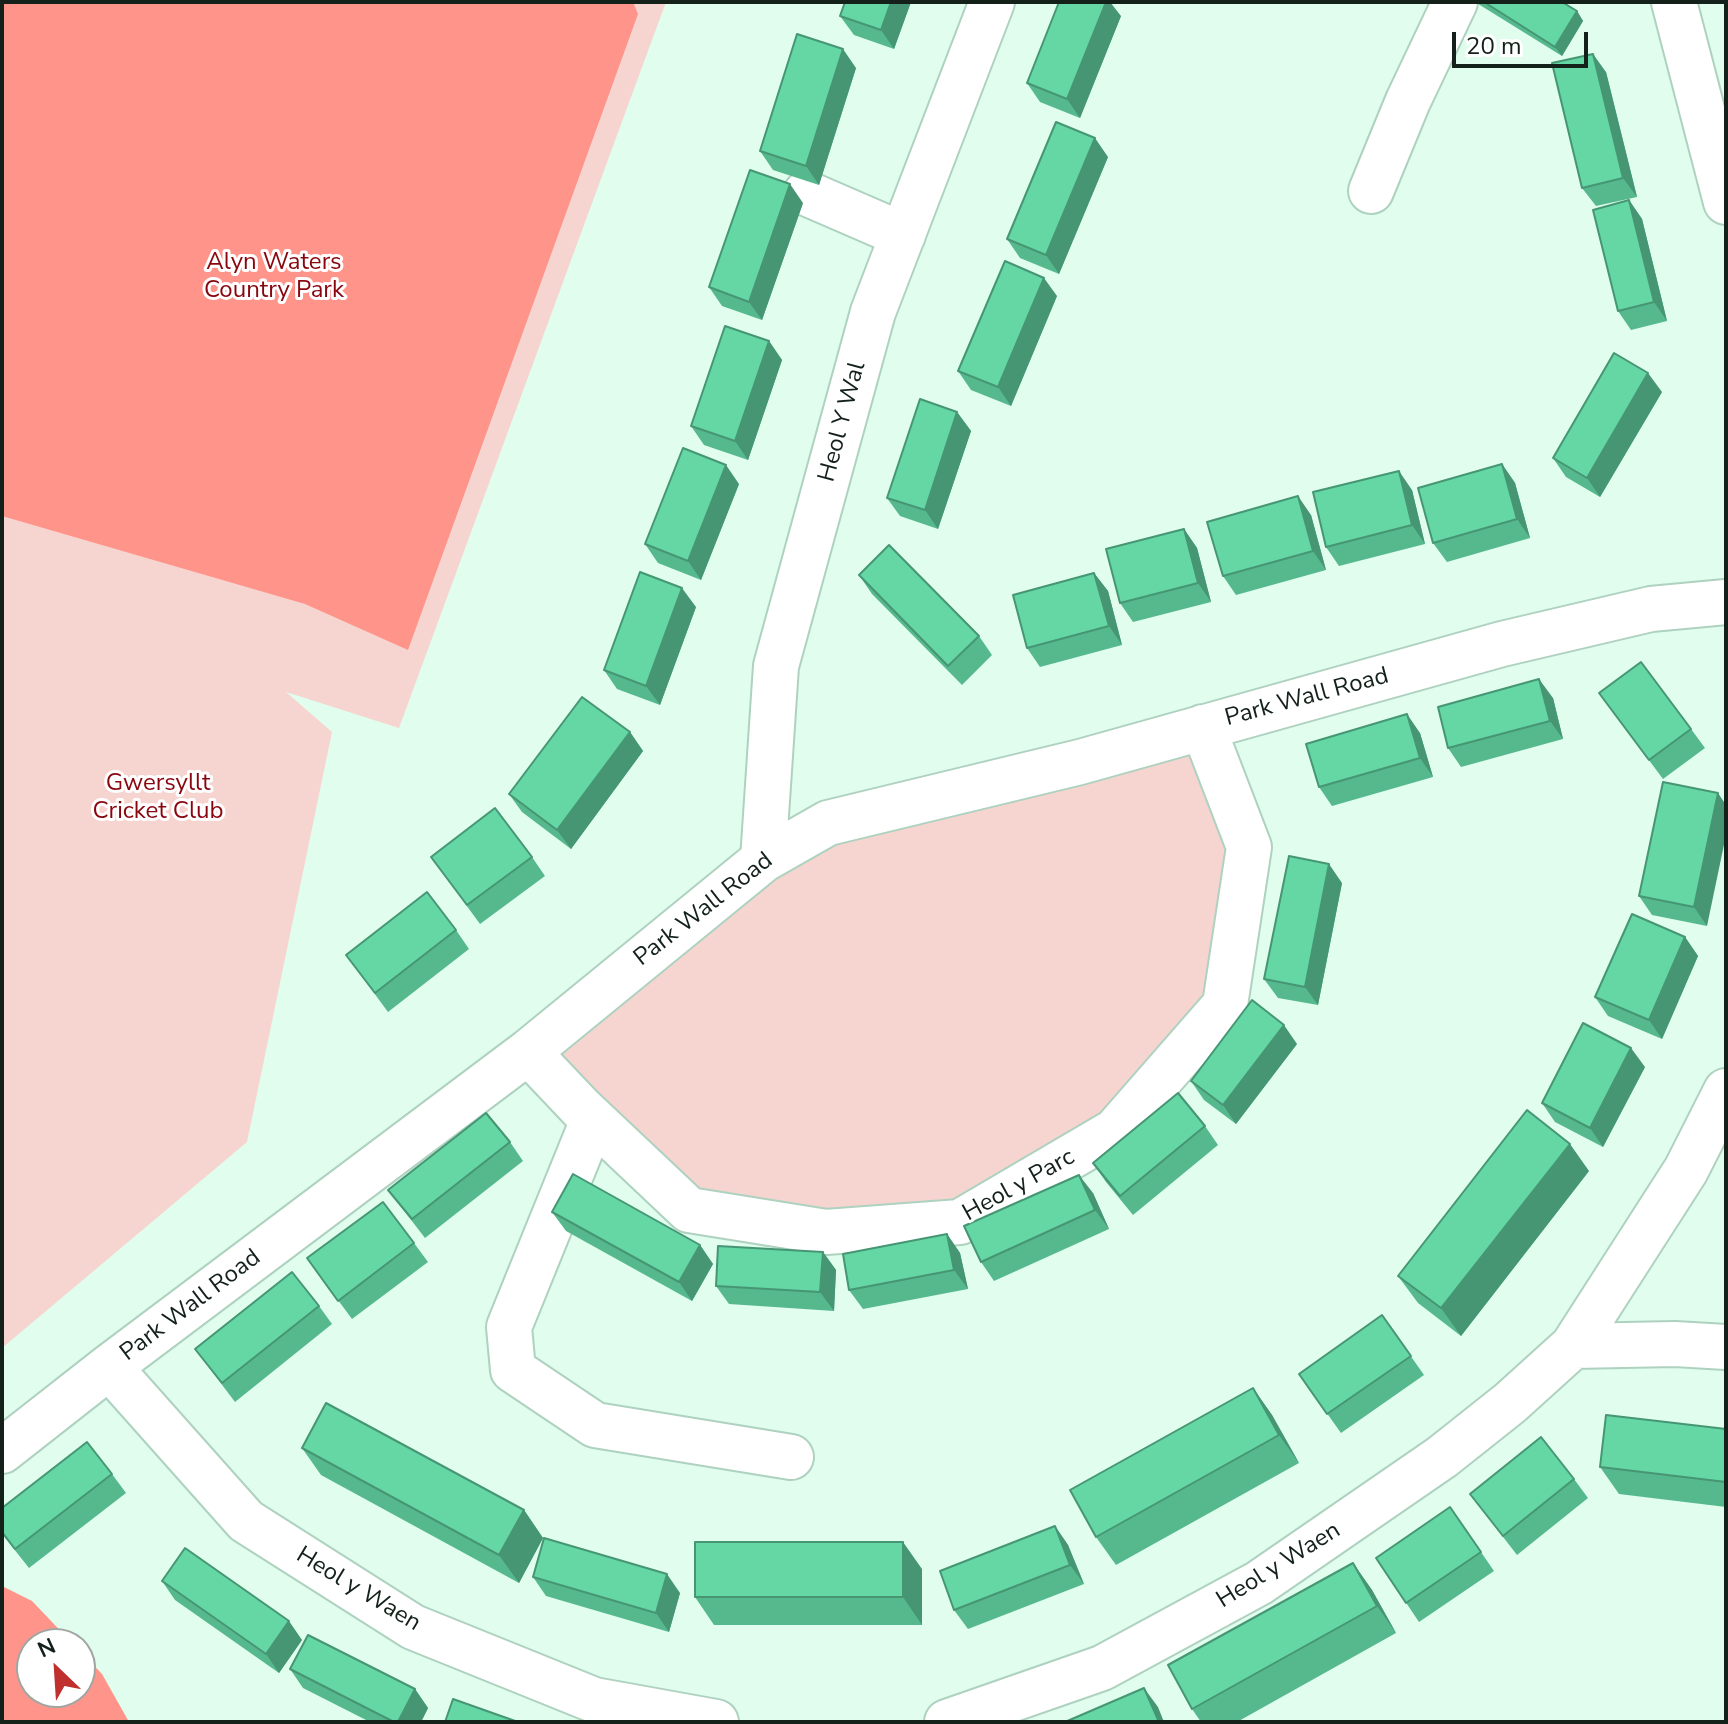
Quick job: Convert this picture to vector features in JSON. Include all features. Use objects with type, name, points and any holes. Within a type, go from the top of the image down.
[{"type":"street","name":"Heol Y Wal","points":[[763,860],[776,666],[873,312],[992,2]]},
{"type":"street","points":[[1371,191],[1408,101],[1455,2]]},
{"type":"street","points":[[1674,2],[1726,202]]},
{"type":"street","points":[[806,193],[903,235]]},
{"type":"street","name":"Park Wall Road","points":[[2,1451],[528,1052],[763,860],[828,823],[1080,762],[1517,640],[1651,609],[1726,602]]},
{"type":"street","name":"Heol y Parc","points":[[528,1052],[593,1120],[689,1210],[826,1232],[960,1222],[1115,1131],[1225,1005],[1249,847],[1203,727]]},
{"type":"street","name":"Heol y Waen","points":[[947,1722],[1102,1668],[1259,1583],[1442,1457],[1510,1403],[1573,1346],[1686,1170],[1726,1091]]},
{"type":"street","points":[[593,1120],[509,1327],[513,1370],[595,1425],[791,1457]]},
{"type":"street","points":[[1573,1346],[1675,1344],[1726,1347]]},
{"type":"street","name":"Heol y Waen","points":[[109,1367],[246,1521],[413,1627],[594,1700],[716,1722]]},
{"type":"green space","name":"Alyn Waters Country Park","points":[[2,2],[666,2],[399,728],[286,692],[332,732],[247,1142],[2,1348]]},
{"type":"green space","name":"Alyn Waters Country Park","points":[[2,2],[633,2],[638,14],[408,650],[305,604],[2,516]]},
{"type":"green space","points":[[1203,727],[1249,847],[1225,1005],[1115,1131],[960,1222],[689,1210],[528,1052],[763,860]]},
{"type":"green space","points":[[2,1586],[32,1601],[58,1628],[16,1628],[16,1708],[96,1708],[96,1668],[129,1722],[2,1722]]},
{"type":"building","points":[[845,2],[891,2],[881,30],[840,16]]},
{"type":"building","points":[[1059,2],[1106,2],[1067,99],[1027,83]]},
{"type":"building","points":[[1484,2],[1562,2],[1577,11],[1555,47]]},
{"type":"building","points":[[797,34],[843,49],[806,166],[760,151]]},
{"type":"building","points":[[1593,54],[1623,178],[1582,188],[1552,63]]},
{"type":"building","points":[[1056,122],[1095,138],[1046,255],[1007,239]]},
{"type":"building","points":[[750,170],[790,184],[749,302],[709,287]]},
{"type":"building","points":[[1629,200],[1654,302],[1618,311],[1593,210]]},
{"type":"building","points":[[1005,261],[1044,278],[998,387],[958,371]]},
{"type":"building","points":[[725,326],[769,341],[735,441],[691,426]]},
{"type":"building","points":[[1614,353],[1648,373],[1587,478],[1553,458]]},
{"type":"building","points":[[920,399],[957,412],[925,510],[887,498]]},
{"type":"building","points":[[683,448],[726,465],[688,561],[645,544]]},
{"type":"building","points":[[1502,464],[1517,519],[1433,543],[1418,488]]},
{"type":"building","points":[[1399,471],[1412,525],[1326,547],[1313,492]]},
{"type":"building","points":[[1298,496],[1313,551],[1223,576],[1207,522]]},
{"type":"building","points":[[1184,529],[1198,583],[1120,603],[1106,549]]},
{"type":"building","points":[[889,545],[979,636],[948,666],[859,575]]},
{"type":"building","points":[[640,572],[682,588],[646,686],[604,670]]},
{"type":"building","points":[[1094,573],[1109,626],[1027,648],[1013,595]]},
{"type":"building","points":[[1641,662],[1691,729],[1649,760],[1599,693]]},
{"type":"building","points":[[1539,679],[1550,721],[1448,748],[1438,707]]},
{"type":"building","points":[[582,697],[630,732],[557,830],[509,794]]},
{"type":"building","points":[[1407,714],[1420,758],[1319,787],[1306,744]]},
{"type":"building","points":[[1663,782],[1718,793],[1694,907],[1639,896]]},
{"type":"building","points":[[495,808],[532,857],[467,905],[431,857]]},
{"type":"building","points":[[1289,856],[1329,864],[1305,987],[1264,979]]},
{"type":"building","points":[[427,892],[456,930],[375,993],[346,955]]},
{"type":"building","points":[[1632,914],[1685,937],[1649,1020],[1595,997]]},
{"type":"building","points":[[1252,1000],[1284,1025],[1223,1105],[1191,1081]]},
{"type":"building","points":[[1583,1023],[1631,1048],[1590,1128],[1542,1103]]},
{"type":"building","points":[[1178,1093],[1205,1126],[1120,1196],[1093,1163]]},
{"type":"building","points":[[1527,1110],[1570,1144],[1441,1308],[1398,1276]]},
{"type":"building","points":[[486,1113],[510,1142],[412,1219],[388,1190]]},
{"type":"building","points":[[573,1174],[700,1245],[679,1282],[552,1212]]},
{"type":"building","points":[[1079,1175],[1095,1210],[981,1262],[964,1226]]},
{"type":"building","points":[[383,1202],[414,1243],[338,1301],[307,1258]]},
{"type":"building","points":[[947,1234],[954,1270],[849,1290],[843,1254]]},
{"type":"building","points":[[718,1246],[823,1252],[820,1292],[716,1286]]},
{"type":"building","points":[[292,1272],[319,1306],[222,1383],[195,1349]]},
{"type":"building","points":[[1382,1315],[1411,1356],[1327,1414],[1299,1374]]},
{"type":"building","points":[[1253,1388],[1279,1435],[1096,1537],[1070,1490]]},
{"type":"building","points":[[326,1403],[524,1510],[499,1555],[302,1448]]},
{"type":"building","points":[[1606,1415],[1726,1429],[1726,1482],[1600,1467]]},
{"type":"building","points":[[1541,1437],[1574,1479],[1503,1536],[1470,1494]]},
{"type":"building","points":[[87,1442],[112,1474],[15,1549],[2,1532],[2,1508]]},
{"type":"building","points":[[1450,1507],[1481,1552],[1406,1603],[1376,1558]]},
{"type":"building","points":[[1055,1526],[1070,1565],[954,1610],[940,1571]]},
{"type":"building","points":[[544,1538],[667,1574],[656,1613],[533,1577]]},
{"type":"building","points":[[695,1542],[903,1542],[903,1597],[695,1597]]},
{"type":"building","points":[[185,1548],[289,1621],[266,1654],[162,1581]]},
{"type":"building","points":[[1353,1563],[1377,1606],[1192,1709],[1168,1665]]},
{"type":"building","points":[[308,1635],[415,1689],[398,1722],[290,1669]]},
{"type":"building","points":[[1144,1688],[1159,1722],[1065,1722]]},
{"type":"building","points":[[453,1699],[518,1722],[445,1722]]},
{"type":"park label","name":"Gwersyllt Cricket Club","points":[[158,798]]}]
